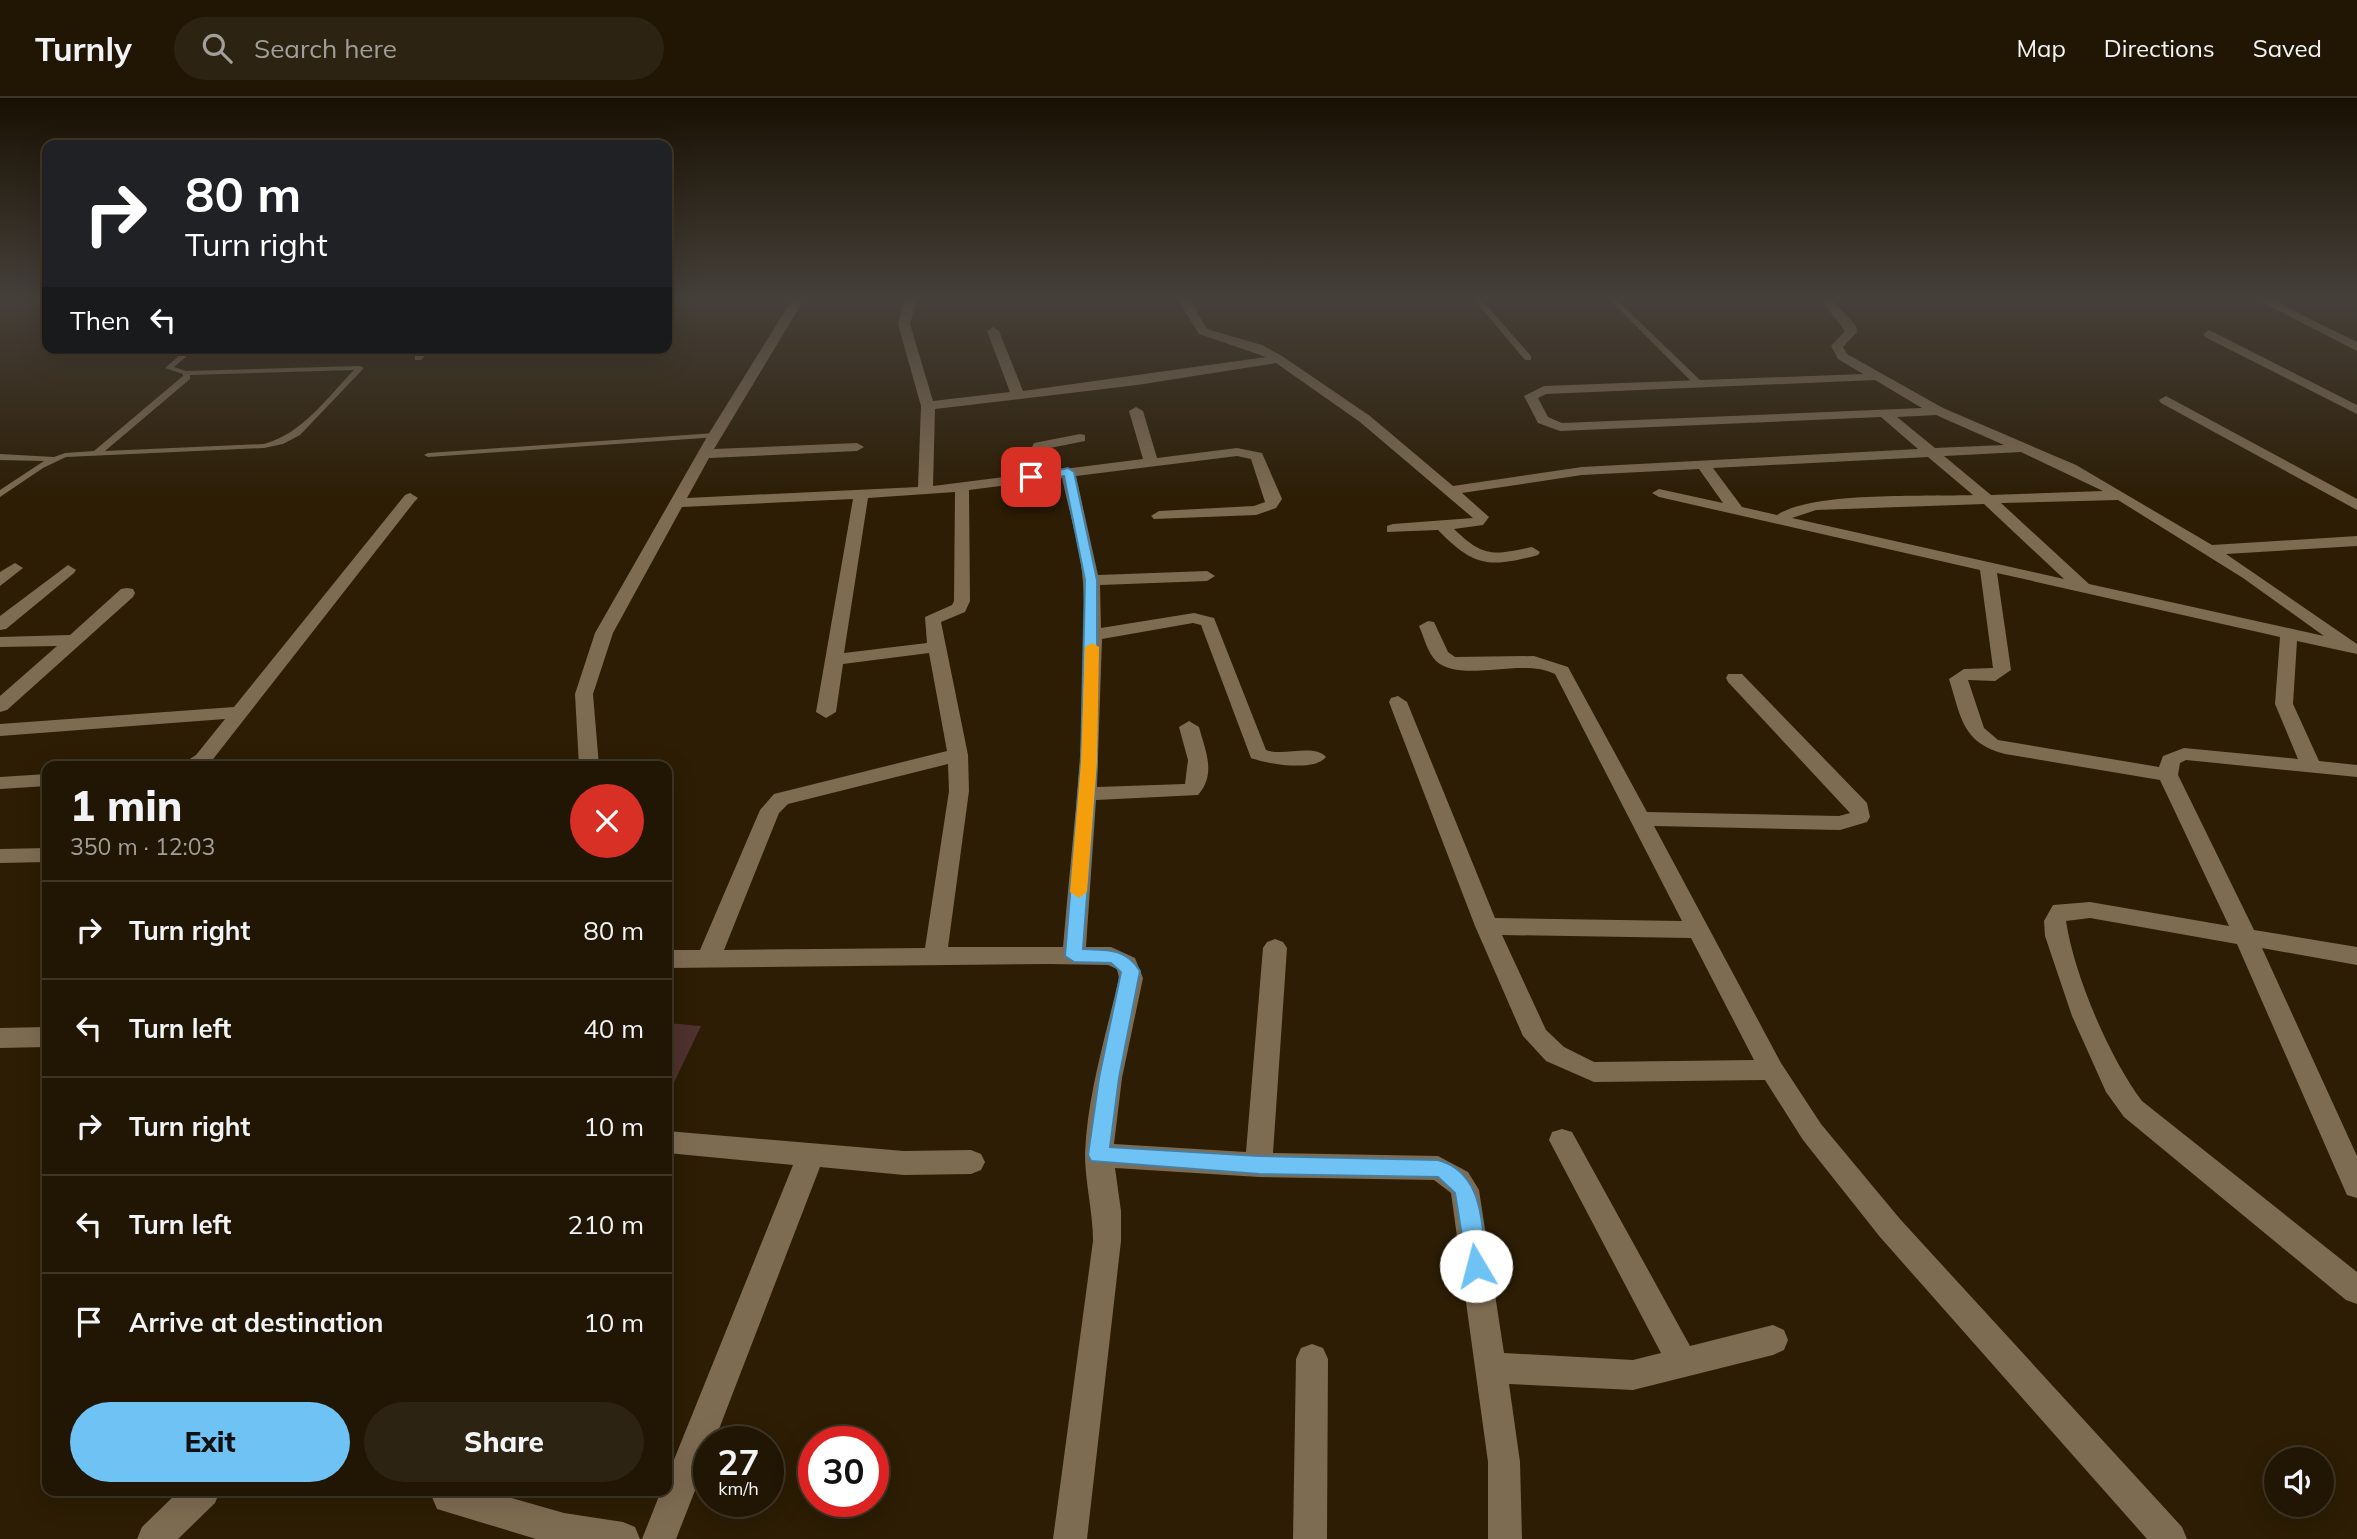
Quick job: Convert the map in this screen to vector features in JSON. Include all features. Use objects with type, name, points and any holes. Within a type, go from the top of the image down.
[{"type":"street","points":[[589,761],[584,694],[604,633],[704,454],[758,365]]},
{"type":"street","points":[[916,365],[928,406],[925,491]]},
{"type":"street","points":[[1006,365],[1018,395]]},
{"type":"street","points":[[928,406],[1233,365]]},
{"type":"street","points":[[1287,365],[1364,419],[1480,515],[1481,520],[1393,529]]},
{"type":"street","points":[[1857,365],[1938,411],[2071,468],[2121,495],[2209,550],[2355,649]]},
{"type":"street","points":[[2270,365],[2357,410]]},
{"type":"street","points":[[1874,377],[1544,390],[1531,396],[1544,420],[1560,427],[1938,411]]},
{"type":"street","points":[[2166,400],[2357,505]]},
{"type":"street","points":[[1136,411],[1151,462]]},
{"type":"street","points":[[1885,414],[1987,499],[2082,587]]},
{"type":"street","points":[[1074,956],[1087,794],[1093,635],[1091,580],[1060,473],[1038,449],[1039,446],[1080,438]]},
{"type":"street","points":[[704,454],[857,447]]},
{"type":"street","points":[[1449,491],[1558,473],[1935,454],[2021,447]]},
{"type":"street","points":[[676,503],[925,491],[1237,452],[1257,456],[1274,499],[1270,505],[1256,510],[1159,516]]},
{"type":"street","points":[[1703,465],[1735,508]]},
{"type":"street","points":[[935,956],[959,791],[958,755],[933,620],[959,608],[962,601],[962,487]]},
{"type":"street","points":[[1659,493],[1782,518],[2355,649]]},
{"type":"street","points":[[825,712],[861,495]]},
{"type":"street","points":[[1782,518],[1793,511],[1816,505],[2121,495]]},
{"type":"street","points":[[199,761],[410,498]]},
{"type":"street","points":[[1442,525],[1471,554],[1481,560],[1532,552]]},
{"type":"street","points":[[2209,550],[2357,541]]},
{"type":"street","points":[[1987,565],[2002,670],[1995,675],[1964,674],[1958,679],[1975,730],[1992,744],[2005,748],[2168,775]]},
{"type":"street","points":[[0,580],[15,568]]},
{"type":"street","points":[[0,625],[68,570]]},
{"type":"street","points":[[1091,580],[1207,576]]},
{"type":"street","points":[[0,706],[127,593]]},
{"type":"street","points":[[1093,635],[1194,618],[1208,622],[1258,754],[1274,760],[1316,757]]},
{"type":"street","points":[[1428,626],[1441,657],[1447,661],[1461,664],[1539,661],[1562,671],[1772,1070],[1812,1132],[1890,1228],[2170,1539]]},
{"type":"street","points":[[2289,635],[2284,704],[2311,766]]},
{"type":"street","points":[[0,642],[73,640]]},
{"type":"street","points":[[834,660],[936,647]]},
{"type":"street","points":[[1638,819],[1840,822],[1860,817],[1860,808],[1735,678]]},
{"type":"street","points":[[1398,702],[1486,926],[1536,1036],[1544,1047],[1571,1064],[1594,1072],[1772,1070]]},
{"type":"street","points":[[0,730],[240,712]]},
{"type":"street","points":[[1087,794],[1191,790],[1200,776],[1189,727]]},
{"type":"street","points":[[2357,771],[2183,754],[2169,760],[2168,775],[2246,939],[2357,1186]]},
{"type":"street","points":[[708,959],[770,810],[781,799],[958,755]]},
{"type":"street","points":[[0,783],[42,780]]},
{"type":"street","points":[[0,856],[42,855]]},
{"type":"street","points":[[2357,956],[2246,939],[2090,909],[2061,911],[2056,921],[2057,936],[2084,1016],[2115,1085],[2133,1109],[2357,1290]]},
{"type":"street","points":[[1486,926],[1697,930]]},
{"type":"street","points":[[1259,1165],[1275,948]]},
{"type":"street","points":[[672,959],[1111,956],[1122,960],[1131,971],[1109,1078],[1099,1155],[1107,1211],[1107,1241],[1070,1539]]},
{"type":"street","points":[[0,1038],[42,1037]]},
{"type":"street","points":[[1562,1140],[1683,1363]]},
{"type":"street","points":[[672,1143],[810,1157],[929,1164],[971,1162]]},
{"type":"street","points":[[1099,1155],[1259,1165],[1438,1168],[1458,1180],[1465,1190],[1504,1462],[1505,1539]]},
{"type":"street","points":[[659,1539],[810,1157]]},
{"type":"street","points":[[1490,1368],[1633,1375],[1773,1340]]},
{"type":"street","points":[[1310,1539],[1312,1359]]},
{"type":"street","points":[[154,1539],[198,1496]]},
{"type":"street","points":[[449,1497],[564,1530],[622,1539]]},
{"type":"lane","points":[[0,457],[56,459],[97,452],[264,446],[280,442],[296,433],[360,368],[186,373],[169,368],[172,365]]},
{"type":"lane","points":[[1680,365],[1699,384]]},
{"type":"lane","points":[[97,452],[187,377],[186,373]]},
{"type":"lane","points":[[428,455],[715,435]]},
{"type":"lane","points":[[0,494],[29,473],[56,459]]},
{"type":"building","points":[[672,1023],[701,1026],[672,1087]]},
{"type":"slow traffic","points":[[1079,892],[1089,762],[1089,679],[1092,647]]},
{"type":"route","points":[[1031,477],[1068,472],[1091,580],[1093,635],[1089,679],[1089,762],[1074,956],[1111,956],[1122,960],[1131,971],[1109,1078],[1099,1155],[1259,1165],[1438,1168],[1448,1171],[1465,1190],[1476,1266]]}]
